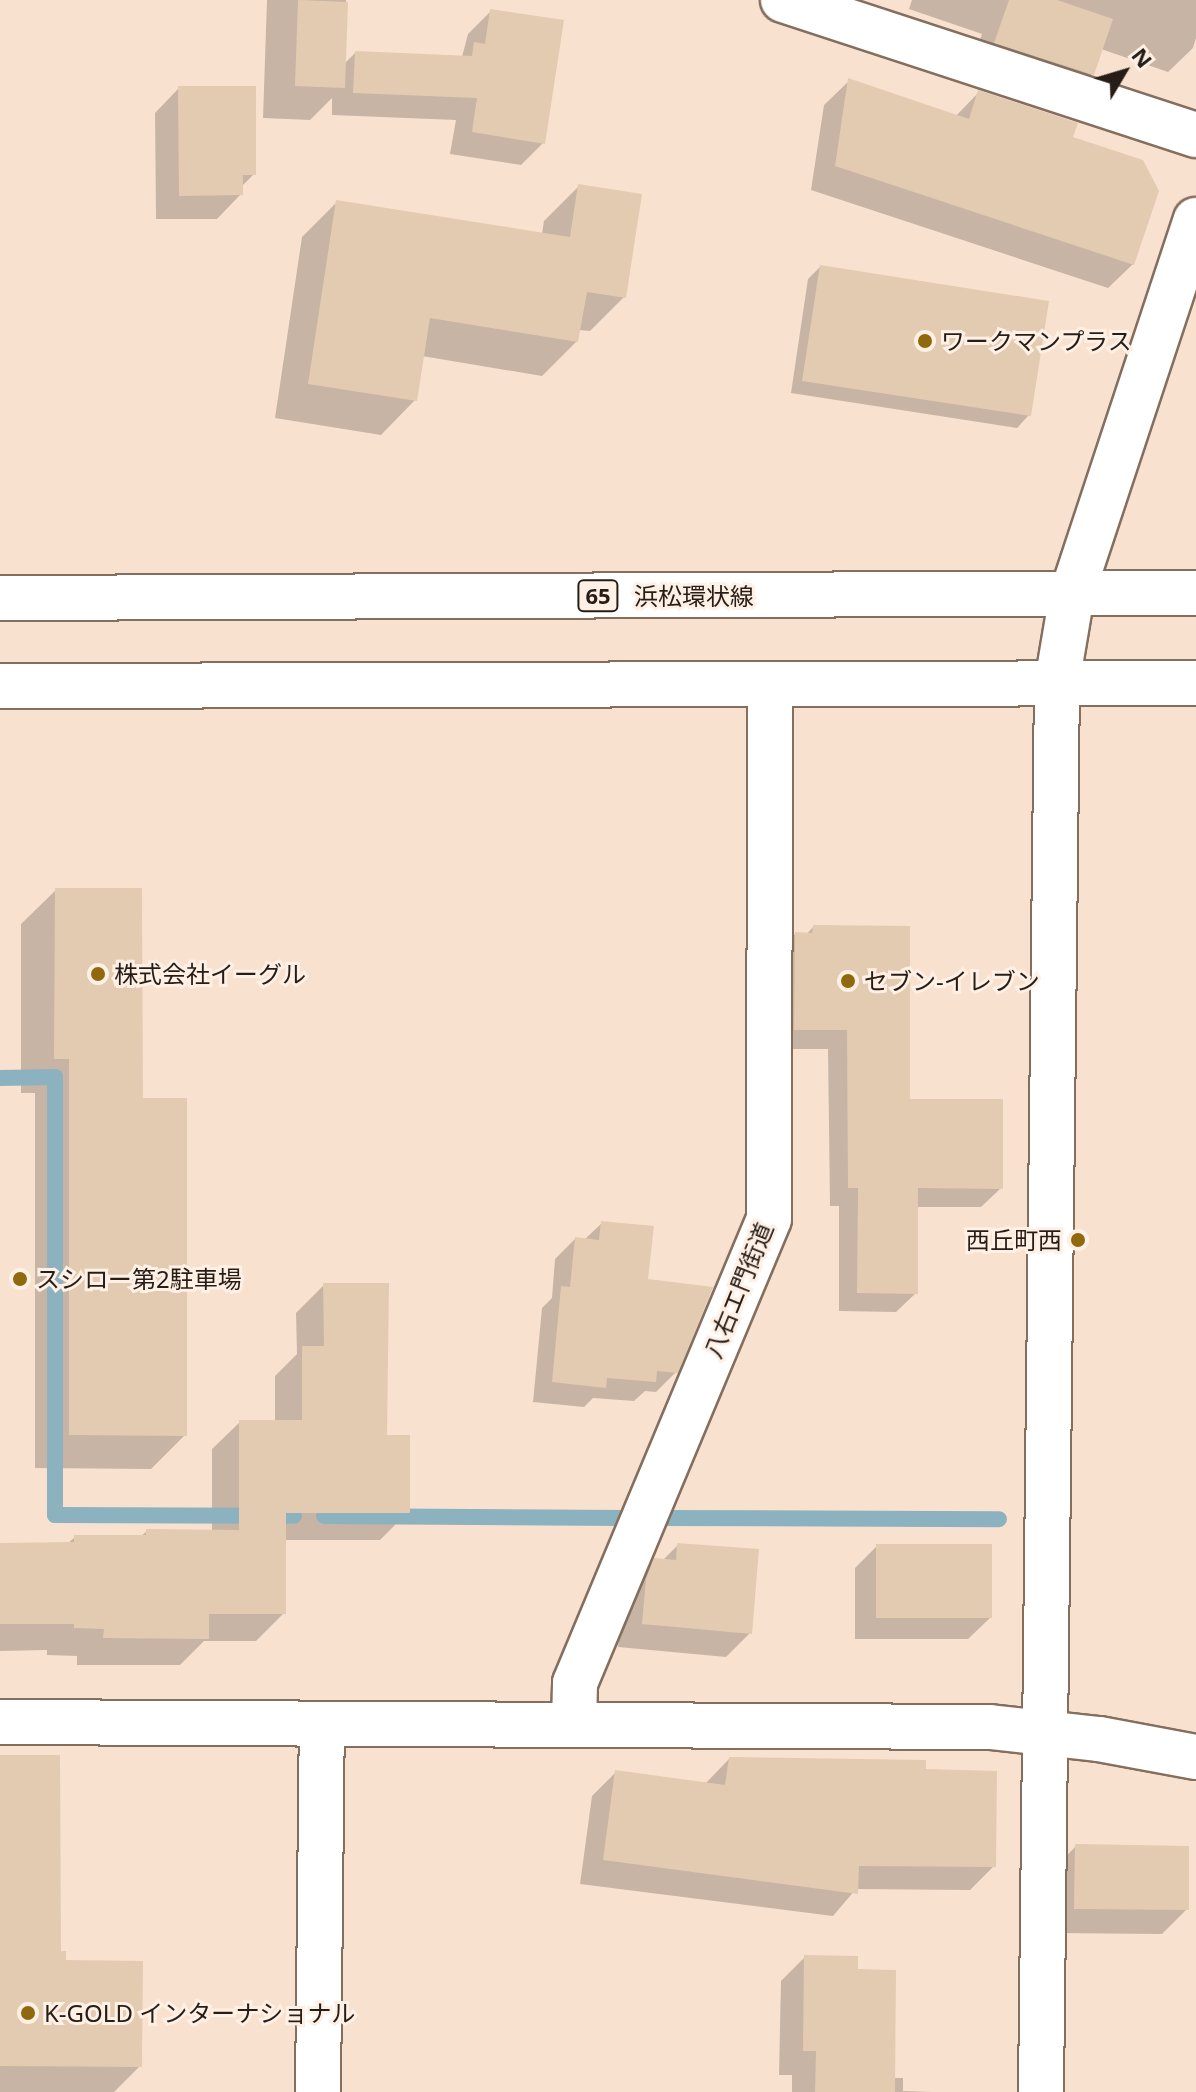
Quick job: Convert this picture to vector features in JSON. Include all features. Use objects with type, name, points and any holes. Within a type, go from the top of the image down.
[{"type":"street","points":[[783,0],[1196,135]]},
{"type":"street","points":[[1041,2092],[1057,683],[1072,594],[1196,220]]},
{"type":"street","name":"浜松環状線","points":[[0,598],[1196,593]]},
{"type":"street","points":[[0,686],[1196,683]]},
{"type":"street","name":"八右エ門街道","points":[[574,1725],[575,1683],[769,1219],[770,684]]},
{"type":"street","points":[[0,1722],[990,1727],[1099,1739],[1196,1757]]},
{"type":"street","points":[[318,2092],[322,1724]]},
{"type":"building","points":[[298,0],[348,2],[345,88],[295,86]]},
{"type":"building","points":[[1009,0],[1057,0],[1113,19],[1094,75],[994,43]]},
{"type":"building","points":[[490,9],[564,20],[545,144],[472,132],[477,98],[353,93],[355,51],[472,56],[474,42],[485,44]]},
{"type":"building","points":[[848,78],[969,119],[978,90],[1078,123],[1073,137],[1143,160],[1159,191],[1134,265],[835,166]]},
{"type":"building","points":[[178,86],[256,86],[256,175],[243,175],[243,195],[179,196]]},
{"type":"building","points":[[578,184],[642,194],[626,298],[587,292],[578,342],[430,318],[417,401],[308,384],[336,200],[570,237]]},
{"type":"building","name":"ワークマンプラス","points":[[820,265],[1049,301],[1031,416],[802,381]]},
{"type":"building","points":[[55,888],[142,888],[143,1098],[187,1098],[187,1436],[69,1435],[69,1059],[54,1059]]},
{"type":"building","points":[[813,925],[910,926],[910,1099],[1003,1099],[1003,1189],[918,1188],[918,1294],[857,1293],[858,1188],[848,1188],[847,1030],[794,1030],[795,932],[812,933]]},
{"type":"building","points":[[601,1221],[654,1226],[648,1279],[713,1287],[678,1373],[657,1371],[656,1382],[607,1378],[606,1388],[552,1382],[561,1286],[570,1287],[575,1237],[599,1240]]},
{"type":"building","points":[[323,1283],[389,1283],[387,1435],[410,1435],[410,1513],[286,1513],[286,1614],[209,1614],[209,1639],[103,1638],[104,1629],[74,1628],[74,1624],[0,1624],[0,1543],[74,1542],[74,1535],[146,1535],[146,1529],[239,1530],[239,1420],[302,1420],[302,1346],[324,1346]]},
{"type":"building","points":[[677,1543],[759,1549],[752,1634],[642,1624],[646,1579],[654,1558],[676,1560]]},
{"type":"building","points":[[876,1544],[992,1544],[992,1618],[876,1618]]},
{"type":"building","points":[[0,1755],[60,1755],[61,1951],[66,1951],[66,1960],[143,1961],[142,2067],[0,2066]]},
{"type":"building","points":[[729,1757],[926,1760],[926,1769],[997,1771],[996,1867],[859,1866],[858,1894],[603,1860],[615,1770],[725,1785]]},
{"type":"building","points":[[1075,1844],[1189,1846],[1189,1910],[1074,1909]]},
{"type":"building","points":[[804,1955],[858,1956],[858,1969],[896,1970],[895,2092],[815,2092],[816,2051],[803,2051]]},
{"type":"waterway","points":[[0,1078],[55,1077],[55,1515],[294,1516]]},
{"type":"waterway","points":[[324,1516],[626,1518]]},
{"type":"waterway","points":[[663,1518],[999,1519]]},
{"type":"place","name":"ワークマンプラス","points":[[925,341]]},
{"type":"place","name":"株式会社イーグル","points":[[98,974]]},
{"type":"place","name":"セブン-イレブン","points":[[848,981]]},
{"type":"place","name":"西丘町西","points":[[1078,1240]]},
{"type":"place","name":"スシロー第2駐車場","points":[[20,1279]]},
{"type":"place","name":"K-GOLD インターナショナル","points":[[28,2013]]}]
